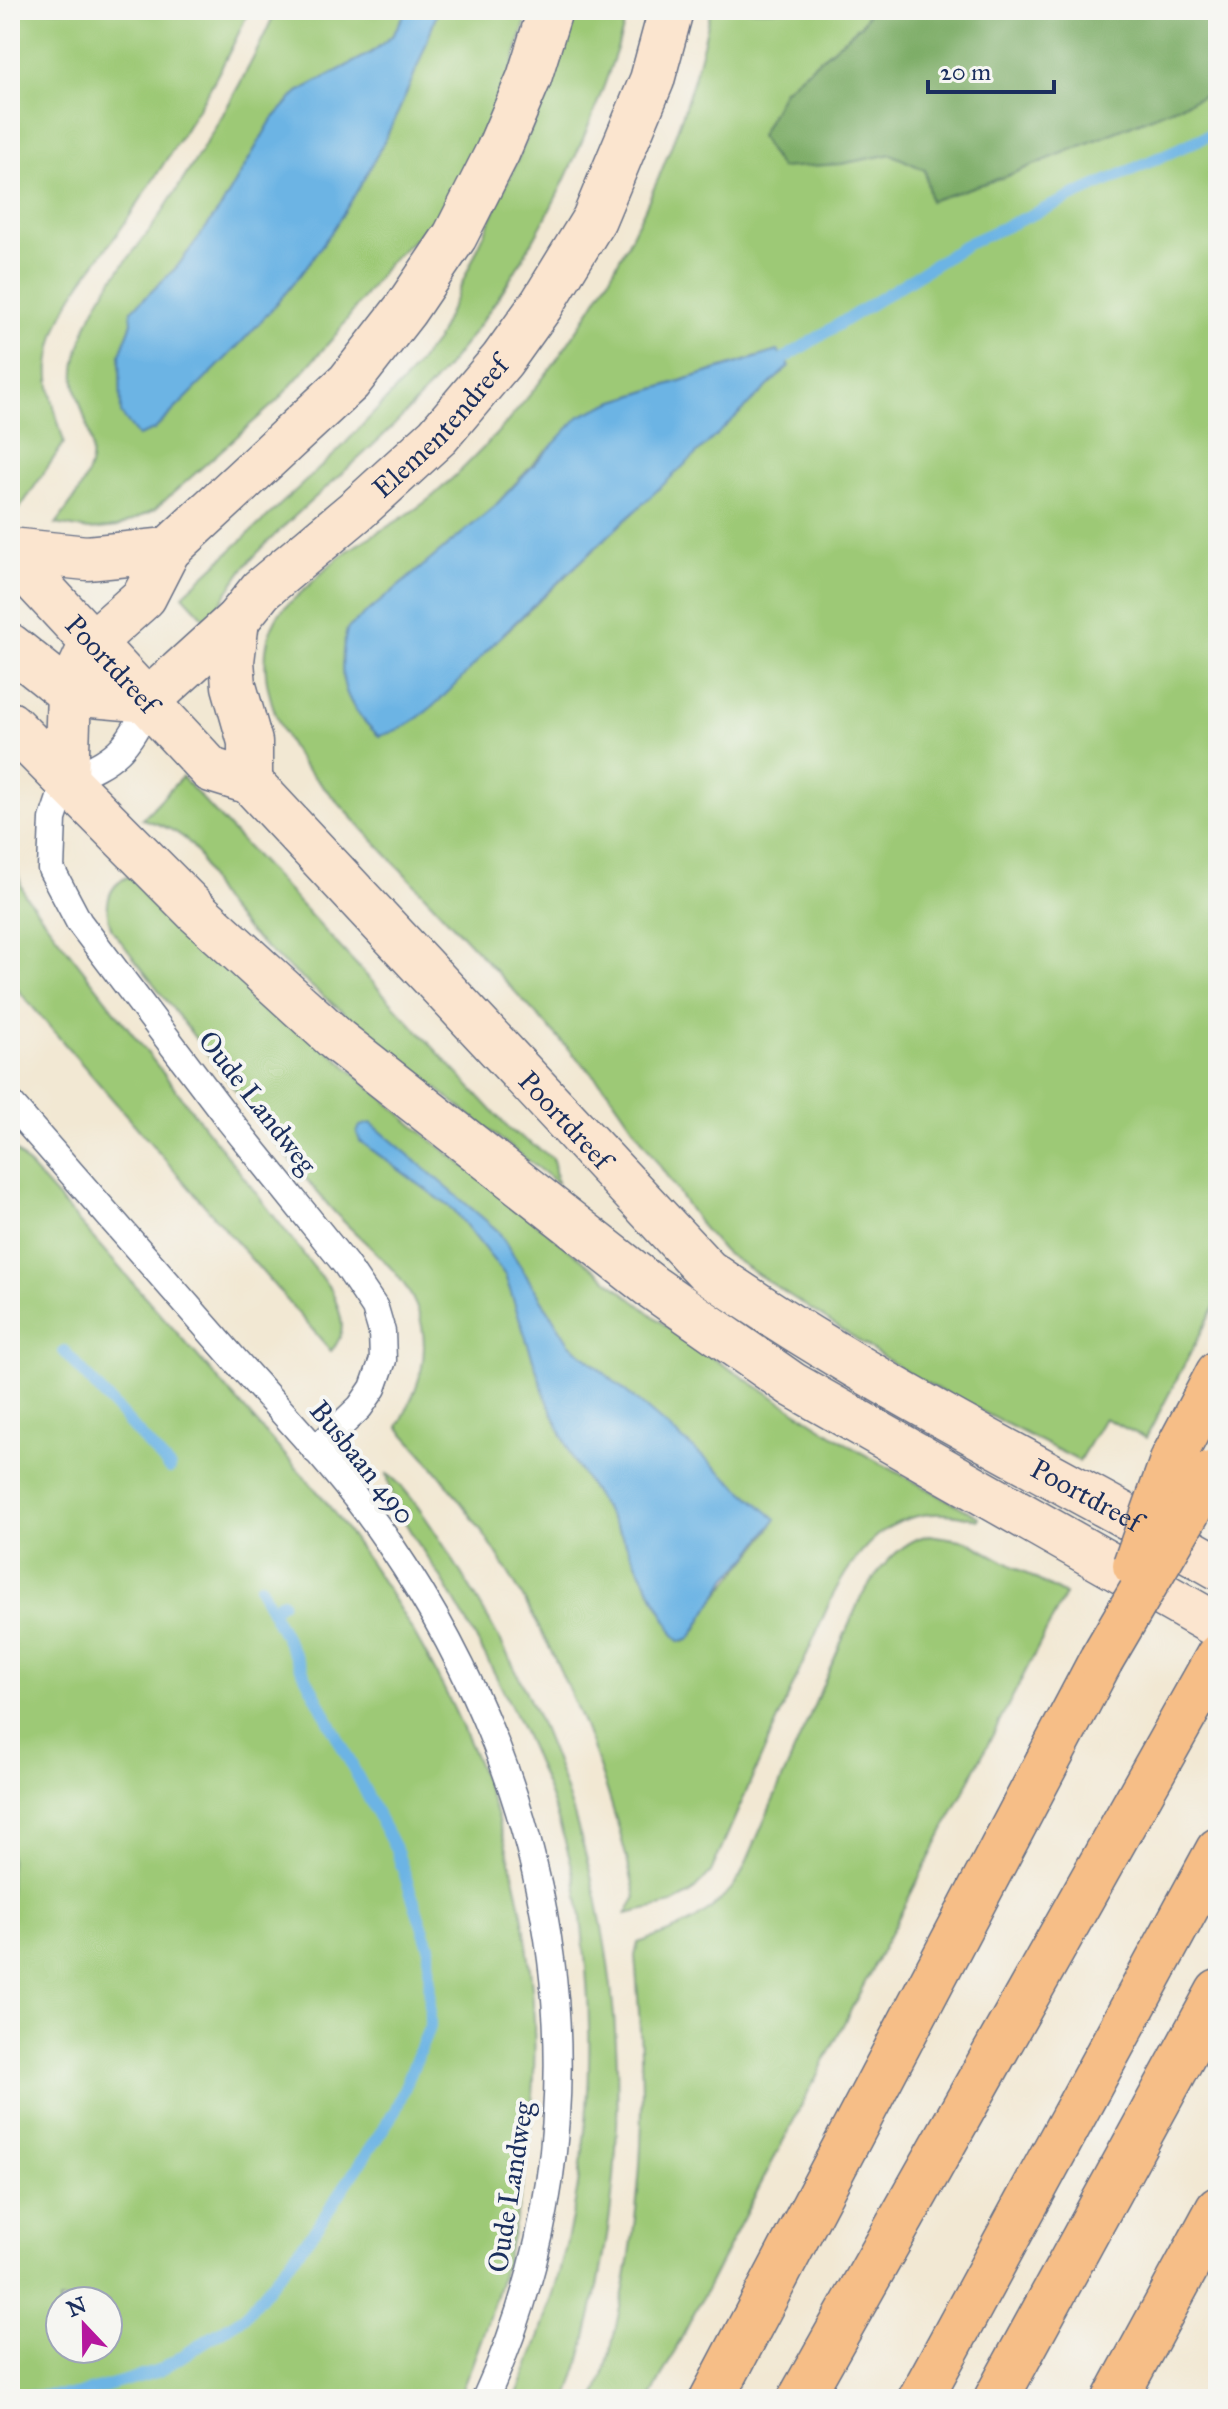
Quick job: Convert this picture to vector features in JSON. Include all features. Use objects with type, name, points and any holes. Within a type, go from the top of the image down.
[{"type":"highway","points":[[712,2399],[1101,1660],[1200,1464],[1218,1373]]},
{"type":"highway","points":[[800,2399],[1218,1656]]},
{"type":"highway","points":[[920,2399],[1218,1850]]},
{"type":"highway","points":[[996,2399],[1218,1992]]},
{"type":"highway","points":[[1115,2399],[1218,2209]]},
{"type":"main road","points":[[66,780],[69,693],[92,643],[144,597],[168,550],[349,382],[405,310],[455,236],[498,151],[529,78],[550,10]]},
{"type":"main road","name":"Elementendreef","points":[[149,700],[237,620],[261,590],[358,509],[438,436],[494,370],[542,304],[594,219],[652,80],[671,10]]},
{"type":"main road","points":[[10,552],[87,558],[168,550]]},
{"type":"main road","name":"Poortdreef","points":[[10,552],[211,770],[250,782],[707,1271],[791,1329],[879,1383],[1218,1567]]},
{"type":"main road","points":[[237,620],[232,661],[234,686],[250,742],[250,782]]},
{"type":"main road","name":"Poortdreef","points":[[10,646],[69,693]]},
{"type":"main road","points":[[69,693],[149,700]]},
{"type":"main road","name":"Poortdreef","points":[[10,724],[197,912],[337,1040],[652,1287],[793,1385],[1218,1626]]},
{"type":"lane","points":[[66,780],[103,766],[136,733],[149,700]]},
{"type":"lane","name":"Oude Landweg","points":[[66,780],[53,819],[51,869],[79,922],[229,1120],[346,1265],[375,1308],[382,1332],[383,1360],[373,1388],[360,1407],[315,1450]]},
{"type":"lane","name":"Busbaan 490","points":[[10,1103],[315,1450],[389,1542],[473,1692],[504,1760],[532,1846],[550,1931]]},
{"type":"lane","name":"Oude Landweg","points":[[485,2399],[522,2306],[544,2215],[557,2127],[559,2026],[550,1931]]},
{"type":"green space","points":[[10,10],[249,10],[194,116],[129,217],[79,285],[60,321],[53,342],[49,375],[64,443],[20,508],[10,499]]},
{"type":"green space","points":[[276,10],[407,10],[392,36],[371,53],[298,92],[271,121],[222,206],[177,267],[132,311],[132,323],[120,354],[121,413],[138,436],[154,430],[259,324],[335,227],[401,106],[438,10],[529,10],[513,64],[484,134],[445,210],[388,264],[334,337],[277,401],[154,510],[118,527],[89,530],[56,524],[80,489],[92,456],[75,383],[78,352],[88,323],[102,295],[159,217],[207,142],[237,90]]},
{"type":"green space","points":[[573,10],[629,10],[611,67],[566,177],[510,280],[439,376],[381,438],[267,543],[243,569],[207,621],[183,595],[339,450],[405,380],[437,339],[546,96]]},
{"type":"green space","points":[[711,10],[870,10],[862,24],[784,90],[841,164],[892,154],[925,170],[930,200],[1004,177],[1218,90],[1218,1300],[1146,1438],[1104,1418],[1079,1461],[914,1377],[725,1253],[702,1227],[608,1091],[302,764],[283,731],[269,693],[266,654],[269,635],[282,610],[338,558],[411,513],[434,495],[485,447],[531,393],[573,336],[611,275],[644,211],[694,78]],"holes":[[[777,351],[789,366],[472,664],[379,736],[357,712],[345,688],[343,675],[347,629],[494,507],[542,454],[612,402]]]},
{"type":"green space","points":[[870,10],[1218,10],[1218,90],[1004,177],[930,201],[925,170],[891,154],[841,164],[780,168],[760,136],[784,90],[862,24]]},
{"type":"green space","points":[[10,742],[18,780],[15,855],[25,895],[332,1291],[342,1329],[331,1351],[10,981]]},
{"type":"green space","points":[[182,777],[510,1130],[553,1158],[557,1183],[281,961],[229,910],[191,845],[181,835],[142,819]]},
{"type":"green space","points":[[127,877],[135,879],[414,1126],[680,1337],[860,1452],[979,1517],[978,1520],[952,1514],[929,1514],[908,1518],[890,1527],[858,1556],[832,1597],[711,1872],[689,1895],[672,1904],[626,1914],[636,1897],[620,1833],[600,1769],[548,1646],[517,1587],[481,1531],[442,1477],[398,1427],[418,1383],[424,1354],[421,1322],[409,1291],[388,1265],[329,1206],[273,1138],[112,930],[108,914],[109,899],[120,881]],"holes":[[[371,1124],[498,1231],[569,1343],[775,1519],[761,1542],[684,1642],[674,1635],[621,1534],[573,1460],[546,1398],[505,1275],[454,1210],[360,1141]]]},
{"type":"green space","points":[[10,1144],[323,1498],[397,1604],[455,1711],[498,1819],[525,1929],[535,2042],[527,2157],[502,2276],[458,2399],[10,2399]]},
{"type":"green space","points":[[387,1474],[408,1494],[445,1547],[523,1686],[564,1784],[593,1883],[611,1984],[617,2087],[613,2191],[596,2295],[568,2399],[515,2399],[536,2348],[567,2242],[585,2134],[589,2023],[584,1942],[575,1878],[551,1799],[524,1734],[468,1625],[403,1519]]},
{"type":"green space","points":[[929,1535],[967,1541],[1065,1595],[650,2399],[595,2399],[617,2324],[630,2254],[640,2169],[642,2086],[635,1956],[638,1943],[668,1932],[708,1911],[740,1877],[860,1599],[898,1551]]},
{"type":"water","points":[[407,10],[438,10],[401,106],[335,227],[259,324],[154,430],[138,436],[121,414],[120,354],[132,323],[131,311],[177,267],[222,206],[271,121],[298,92],[371,53],[392,36]]},
{"type":"water","points":[[778,351],[789,366],[508,629],[433,706],[398,729],[379,736],[367,724],[345,688],[342,661],[347,629],[494,507],[580,416],[612,402]]},
{"type":"water","points":[[371,1123],[498,1231],[569,1343],[776,1519],[748,1557],[728,1577],[689,1640],[679,1641],[674,1635],[621,1534],[573,1460],[546,1398],[505,1275],[454,1210],[360,1141],[357,1133],[360,1126]]},
{"type":"waterway","points":[[772,366],[969,243],[1218,131]]},
{"type":"waterway","points":[[64,1351],[170,1468]]},
{"type":"waterway","points":[[260,1587],[271,1610],[282,1602]]},
{"type":"waterway","points":[[10,2397],[76,2395],[159,2371],[245,2316],[316,2229],[395,2111],[430,2026],[429,1946],[397,1852],[271,1610]]}]
